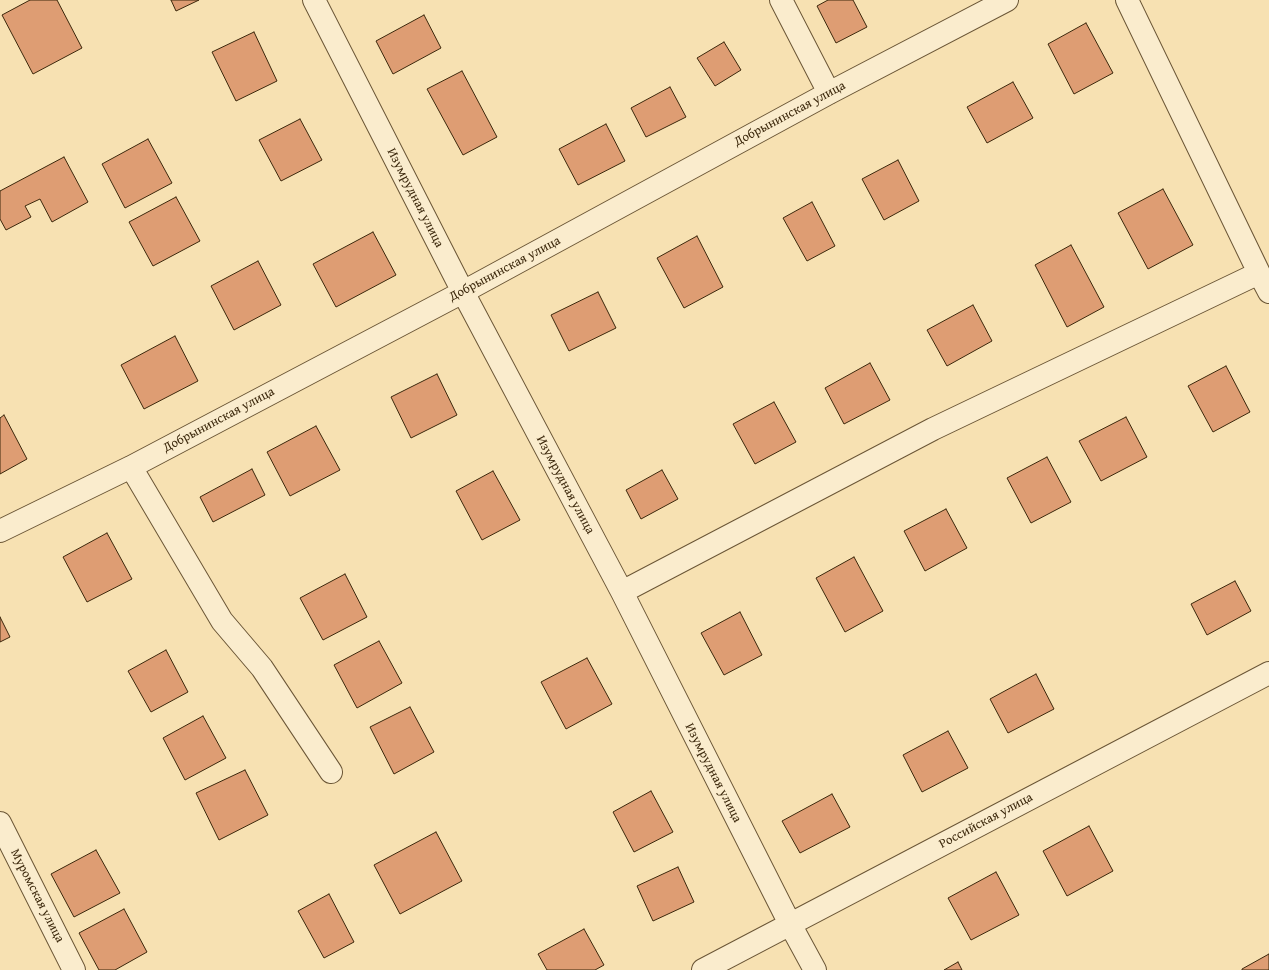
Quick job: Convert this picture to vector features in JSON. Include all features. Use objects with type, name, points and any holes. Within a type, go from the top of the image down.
[{"type":"street","name":"Изумрудная улица","points":[[314,0],[463,292],[622,592],[790,924],[815,970]]},
{"type":"street","points":[[781,0],[828,93]]},
{"type":"street","name":"Добрынинская улица","points":[[0,531],[131,467],[463,292],[828,93],[1007,0]]},
{"type":"street","points":[[1127,0],[1269,292]]},
{"type":"street","points":[[622,592],[933,429],[1258,272]]},
{"type":"street","points":[[131,467],[222,621],[262,668],[331,772]]},
{"type":"street","name":"Российская улица","points":[[703,970],[1269,673]]},
{"type":"street","name":"Муромская улица","points":[[0,823],[74,970]]},
{"type":"building","points":[[30,0],[57,0],[82,48],[33,74],[2,15]]},
{"type":"building","points":[[171,0],[199,0],[176,11]]},
{"type":"building","points":[[828,0],[853,0],[867,27],[836,43],[817,6]]},
{"type":"building","points":[[424,15],[441,48],[393,74],[376,41]]},
{"type":"building","points":[[1086,23],[1113,73],[1074,94],[1048,44]]},
{"type":"building","points":[[254,32],[277,81],[236,101],[212,52]]},
{"type":"building","points":[[724,42],[741,70],[715,86],[697,58]]},
{"type":"building","points":[[462,71],[497,137],[463,155],[427,89]]},
{"type":"building","points":[[1013,82],[1033,118],[987,143],[967,107]]},
{"type":"building","points":[[670,87],[686,117],[646,137],[631,108]]},
{"type":"building","points":[[300,119],[322,160],[281,181],[259,140]]},
{"type":"building","points":[[606,124],[625,161],[578,185],[559,149]]},
{"type":"building","points":[[148,139],[172,183],[125,208],[102,164]]},
{"type":"building","points":[[64,157],[88,202],[52,222],[40,199],[25,206],[31,217],[6,230],[0,219],[0,191]]},
{"type":"building","points":[[898,160],[919,201],[884,220],[862,179]]},
{"type":"building","points":[[1163,189],[1193,245],[1148,269],[1118,213]]},
{"type":"building","points":[[176,197],[200,241],[153,266],[129,222]]},
{"type":"building","points":[[812,202],[835,246],[807,261],[783,218]]},
{"type":"building","points":[[373,232],[396,275],[336,307],[313,264]]},
{"type":"building","points":[[697,236],[723,287],[684,308],[657,258]]},
{"type":"building","points":[[1071,245],[1104,307],[1067,327],[1035,265]]},
{"type":"building","points":[[258,261],[281,305],[234,330],[211,286]]},
{"type":"building","points":[[598,292],[616,328],[569,351],[551,315]]},
{"type":"building","points":[[973,305],[992,341],[947,366],[927,330]]},
{"type":"building","points":[[175,336],[198,381],[144,409],[121,365]]},
{"type":"building","points":[[870,363],[890,400],[844,424],[825,388]]},
{"type":"building","points":[[1226,366],[1250,412],[1213,432],[1188,386]]},
{"type":"building","points":[[437,374],[457,415],[411,438],[391,397]]},
{"type":"building","points":[[774,402],[796,442],[755,464],[733,424]]},
{"type":"building","points":[[4,415],[27,459],[0,474],[0,418]]},
{"type":"building","points":[[1126,417],[1147,457],[1101,481],[1079,441]]},
{"type":"building","points":[[316,426],[340,470],[290,496],[267,452]]},
{"type":"building","points":[[1047,457],[1071,502],[1031,523],[1007,478]]},
{"type":"building","points":[[252,469],[265,495],[213,522],[200,497]]},
{"type":"building","points":[[662,470],[678,499],[641,519],[626,490]]},
{"type":"building","points":[[493,471],[520,520],[482,540],[456,491]]},
{"type":"building","points":[[946,509],[967,548],[925,571],[904,531]]},
{"type":"building","points":[[107,533],[132,579],[87,602],[63,557]]},
{"type":"building","points":[[854,557],[883,611],[845,632],[816,578]]},
{"type":"building","points":[[345,574],[367,617],[323,640],[300,598]]},
{"type":"building","points":[[1235,581],[1251,611],[1207,635],[1191,604]]},
{"type":"building","points":[[740,612],[762,655],[724,675],[701,633]]},
{"type":"building","points":[[0,617],[10,637],[0,642]]},
{"type":"building","points":[[379,641],[402,683],[357,708],[334,665]]},
{"type":"building","points":[[166,650],[188,692],[151,712],[128,671]]},
{"type":"building","points":[[587,658],[612,704],[566,729],[541,682]]},
{"type":"building","points":[[1036,674],[1054,709],[1008,733],[990,699]]},
{"type":"building","points":[[410,707],[434,752],[394,774],[370,727]]},
{"type":"building","points":[[203,716],[226,758],[185,780],[163,738]]},
{"type":"building","points":[[948,731],[968,768],[922,792],[903,755]]},
{"type":"building","points":[[245,770],[268,815],[219,840],[196,793]]},
{"type":"building","points":[[651,791],[673,832],[634,852],[613,812]]},
{"type":"building","points":[[832,794],[850,827],[800,853],[782,821]]},
{"type":"building","points":[[1089,826],[1113,871],[1067,896],[1043,851]]},
{"type":"building","points":[[436,832],[462,881],[400,914],[374,865]]},
{"type":"building","points":[[96,850],[120,893],[74,917],[51,874]]},
{"type":"building","points":[[678,867],[694,902],[653,921],[637,886]]},
{"type":"building","points":[[996,872],[1019,915],[971,940],[948,898]]},
{"type":"building","points":[[329,894],[354,942],[324,958],[298,911]]},
{"type":"building","points":[[124,909],[147,952],[115,970],[99,970],[79,933]]},
{"type":"building","points":[[584,929],[604,965],[595,970],[547,970],[538,954]]},
{"type":"building","points":[[1269,954],[1269,970],[1242,970],[1242,969]]},
{"type":"building","points":[[958,962],[962,970],[944,970]]}]
